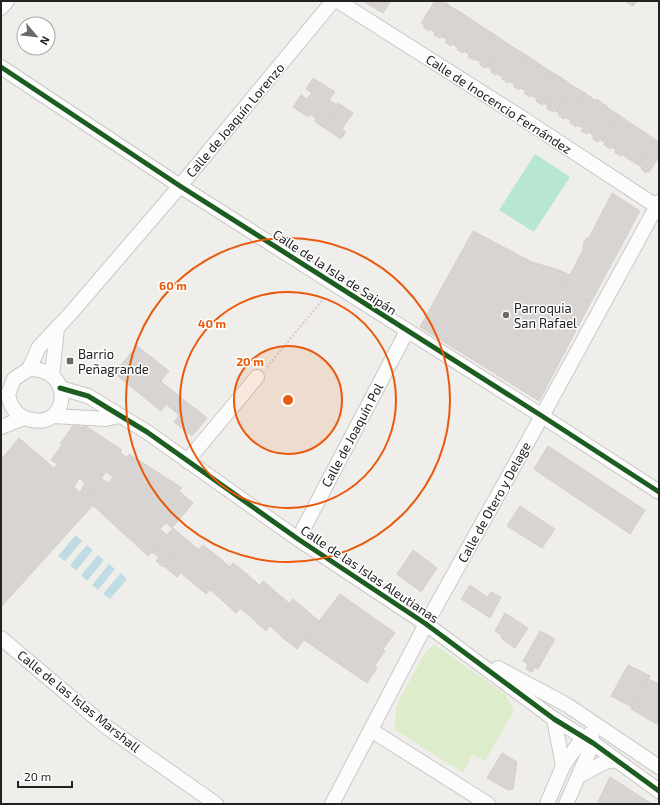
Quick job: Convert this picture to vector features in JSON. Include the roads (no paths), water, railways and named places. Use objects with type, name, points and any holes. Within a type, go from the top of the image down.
[{"type":"street","points":[[1,8],[7,1]]},
{"type":"street","name":"Calle de Joaquín Lorenzo","points":[[29,369],[39,347],[180,186],[333,1]]},
{"type":"street","name":"Calle de Inocencio Fernández","points":[[338,1],[658,205]]},
{"type":"street","name":"Calle de la Isla de Saipán","points":[[1,67],[180,186],[336,284],[659,492]]},
{"type":"street","name":"Calle de Otero y Delage","points":[[332,804],[426,624],[658,205]]},
{"type":"street","points":[[53,416],[57,412],[62,395],[56,382],[57,328]]},
{"type":"street","name":"Calle de Joaquín Pol","points":[[298,539],[407,331]]},
{"type":"street","points":[[29,369],[8,379],[5,399],[16,412],[24,418],[39,421],[53,416],[106,419],[120,416]]},
{"type":"street","name":"Calle de las Islas Aleutianas","points":[[29,369],[37,369],[56,382],[88,396],[147,432],[298,539],[426,624],[554,719],[588,738],[659,791]]},
{"type":"street","points":[[187,461],[257,377]]},
{"type":"street","points":[[1,427],[24,418]]},
{"type":"street","name":"Calle de las Islas Marshall","points":[[1,638],[105,726],[216,804]]},
{"type":"street","name":"Calle de las Islas Aleutianas","points":[[460,649],[567,704],[658,766]]},
{"type":"street","points":[[566,804],[579,776],[588,738],[584,716]]},
{"type":"street","points":[[554,719],[563,766]]},
{"type":"street","points":[[371,730],[488,804]]},
{"type":"street","points":[[547,804],[563,766],[588,738],[602,737],[645,765],[658,766]]},
{"type":"street","points":[[579,776],[605,762],[616,760]]},
{"type":"water","points":[[76,535],[82,541],[65,561],[58,556]]},
{"type":"water","points":[[87,545],[93,550],[76,571],[70,565]]},
{"type":"water","points":[[98,555],[104,560],[87,581],[81,575]]},
{"type":"water","points":[[109,564],[115,569],[98,590],[92,585]]},
{"type":"water","points":[[121,573],[127,579],[110,599],[103,594]]},
{"type":"place","name":"Parroquia San Rafael","points":[[506,315]]},
{"type":"place","name":"Barrio Peñagrande","points":[[70,361]]}]
